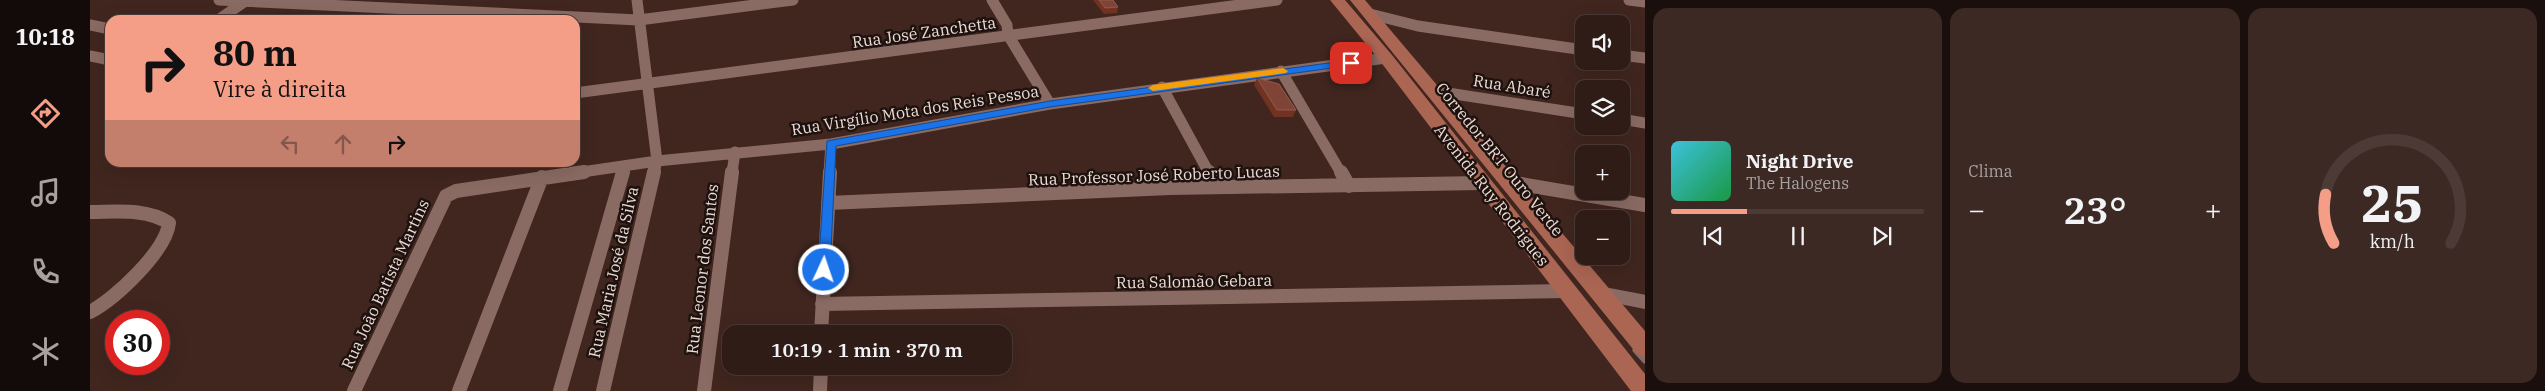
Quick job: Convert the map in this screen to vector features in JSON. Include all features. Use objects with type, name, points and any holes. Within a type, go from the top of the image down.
[{"type":"main road","name":"Avenida Ruy Rodrigues","points":[[1336,0],[1395,57],[1435,91],[1639,346]]},
{"type":"main road","name":"Avenida Ruy Rodrigues","points":[[1357,0],[1389,35],[1395,57],[1482,183],[1645,391]]},
{"type":"street","points":[[219,0],[536,15]]},
{"type":"street","points":[[637,0],[657,161]]},
{"type":"street","points":[[580,17],[639,20],[793,0]]},
{"type":"street","points":[[992,0],[1007,25],[1008,36],[1050,104]]},
{"type":"street","name":"Rua José Zanchetta","points":[[580,92],[1277,0]]},
{"type":"street","points":[[1629,0],[1645,2]]},
{"type":"street","points":[[225,15],[246,1]]},
{"type":"street","points":[[1370,14],[1418,26],[1575,49]]},
{"type":"street","points":[[90,25],[105,28]]},
{"type":"street","points":[[1389,35],[1395,31],[1418,26]]},
{"type":"street","points":[[90,56],[105,59]]},
{"type":"street","points":[[1630,56],[1645,58]]},
{"type":"street","name":"Rua Virgílio Mota dos Reis Pessoa","points":[[450,193],[542,177],[657,161],[830,144],[1050,104],[1162,87],[1395,57]]},
{"type":"street","points":[[1281,71],[1349,186]]},
{"type":"street","points":[[1162,87],[1218,187]]},
{"type":"street","name":"Rua Abaré","points":[[1435,91],[1575,113]]},
{"type":"street","points":[[1630,120],[1645,123]]},
{"type":"street","points":[[821,325],[830,144]]},
{"type":"street","name":"Rua Leonor dos Santos","points":[[704,391],[735,152]]},
{"type":"street","name":"Rua Maria José da Silva","points":[[603,391],[657,161]]},
{"type":"street","points":[[560,391],[625,166]]},
{"type":"street","points":[[460,391],[542,177]]},
{"type":"street","points":[[1509,182],[1645,205]]},
{"type":"street","name":"Rua Professor José Roberto Lucas","points":[[828,203],[1218,187],[1482,183]]},
{"type":"street","name":"Rua João Batista Martins","points":[[354,391],[446,196],[450,193]]},
{"type":"street","points":[[90,212],[150,214],[162,217],[169,223],[168,233],[122,290],[98,309],[90,312]]},
{"type":"street","name":"Rua Salomão Gebara","points":[[822,304],[1567,291]]},
{"type":"street","points":[[1598,296],[1645,302]]},
{"type":"street","points":[[820,391],[821,375]]},
{"type":"lane","name":"Corredor BRT Ouro Verde","points":[[1342,0],[1395,57],[1598,296]]},
{"type":"lane","name":"Corredor BRT Ouro Verde","points":[[1351,0],[1645,378]]},
{"type":"lane","points":[[1639,346],[1645,360]]},
{"type":"building","points":[[1099,0],[1113,0],[1118,7],[1105,8]]},
{"type":"building","points":[[1257,78],[1279,84],[1296,110],[1277,110]]},
{"type":"slow traffic","points":[[1153,88],[1283,71]]},
{"type":"route","points":[[824,270],[830,144],[1050,104],[1162,87],[1351,63]]}]
